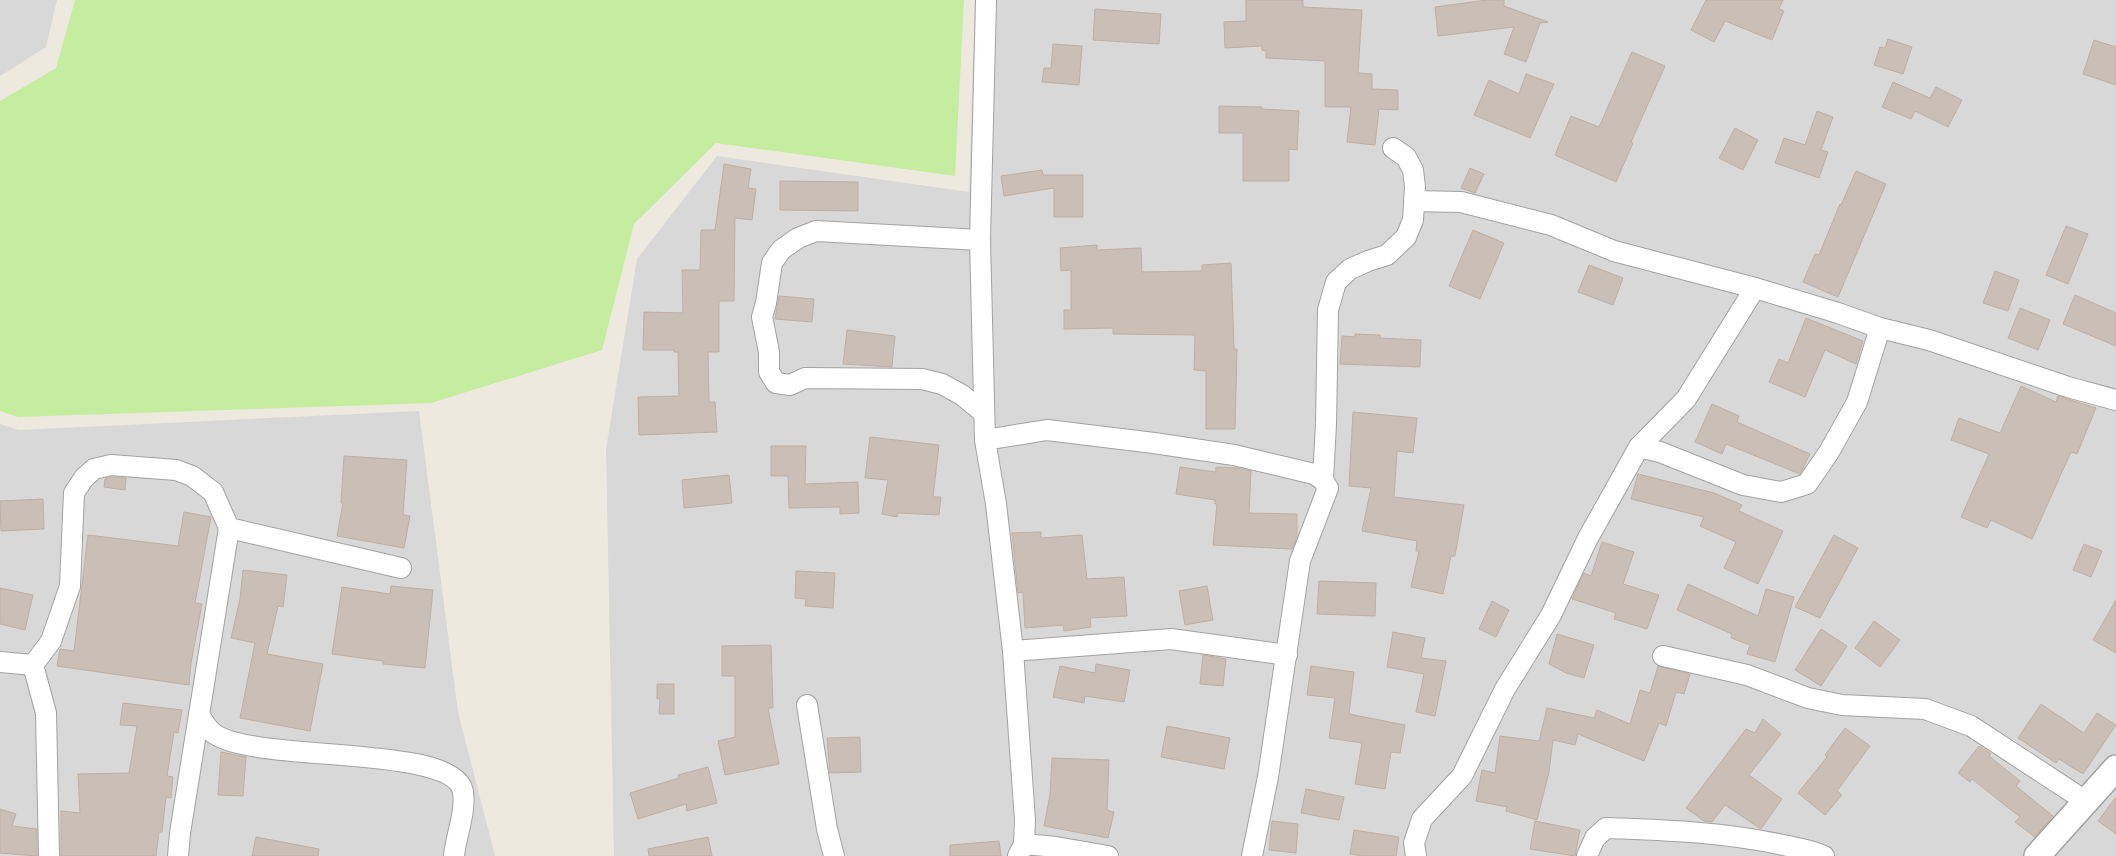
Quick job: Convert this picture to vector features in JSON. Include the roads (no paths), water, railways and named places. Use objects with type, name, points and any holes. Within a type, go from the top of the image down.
[{"type":"street","points":[[986,0],[980,240],[985,440],[996,504],[1013,651],[1023,793],[1021,850],[1056,847],[1108,856]]},
{"type":"street","points":[[1323,480],[1328,310],[1336,282],[1350,268],[1368,260],[1387,255],[1406,237],[1413,220],[1413,170],[1406,157],[1393,148]]},
{"type":"street","points":[[1414,201],[1461,202],[1550,224],[1614,251],[1755,288],[1880,328],[1929,340],[2068,387],[2116,400]]},
{"type":"street","points":[[980,240],[816,231],[798,238],[781,250],[772,263],[762,317],[769,352],[769,372],[776,383],[790,384],[805,378],[922,380],[942,384],[962,395],[984,413]]},
{"type":"street","points":[[1416,856],[1414,843],[1422,819],[1462,776],[1505,689],[1551,615],[1588,538],[1639,447],[1686,399],[1755,288]]},
{"type":"street","points":[[1639,447],[1660,452],[1743,485],[1781,492],[1807,484],[1829,452],[1856,402],[1880,328]]},
{"type":"street","points":[[985,440],[1047,430],[1154,442],[1234,455],[1314,474],[1323,480],[1328,488],[1300,561],[1268,777],[1252,856]]},
{"type":"street","points":[[33,665],[52,641],[70,586],[74,493],[84,478],[94,469],[111,465],[176,470],[192,476],[213,492],[229,528],[178,856]]},
{"type":"street","points":[[229,528],[401,568]]},
{"type":"street","points":[[1013,651],[1171,639],[1287,655]]},
{"type":"street","points":[[1663,656],[1747,675],[1808,698],[1842,705],[1925,709],[1971,726],[2087,802]]},
{"type":"street","points":[[0,662],[33,665]]},
{"type":"street","points":[[33,665],[46,713],[49,856]]},
{"type":"street","points":[[807,705],[827,829],[834,856]]},
{"type":"street","points":[[199,715],[214,733],[243,744],[281,750],[387,758],[445,772],[463,790],[454,856]]},
{"type":"street","points":[[2037,856],[2116,768]]},
{"type":"street","points":[[1587,856],[1595,838],[1606,828],[1725,835],[1767,842],[1824,856]]}]
